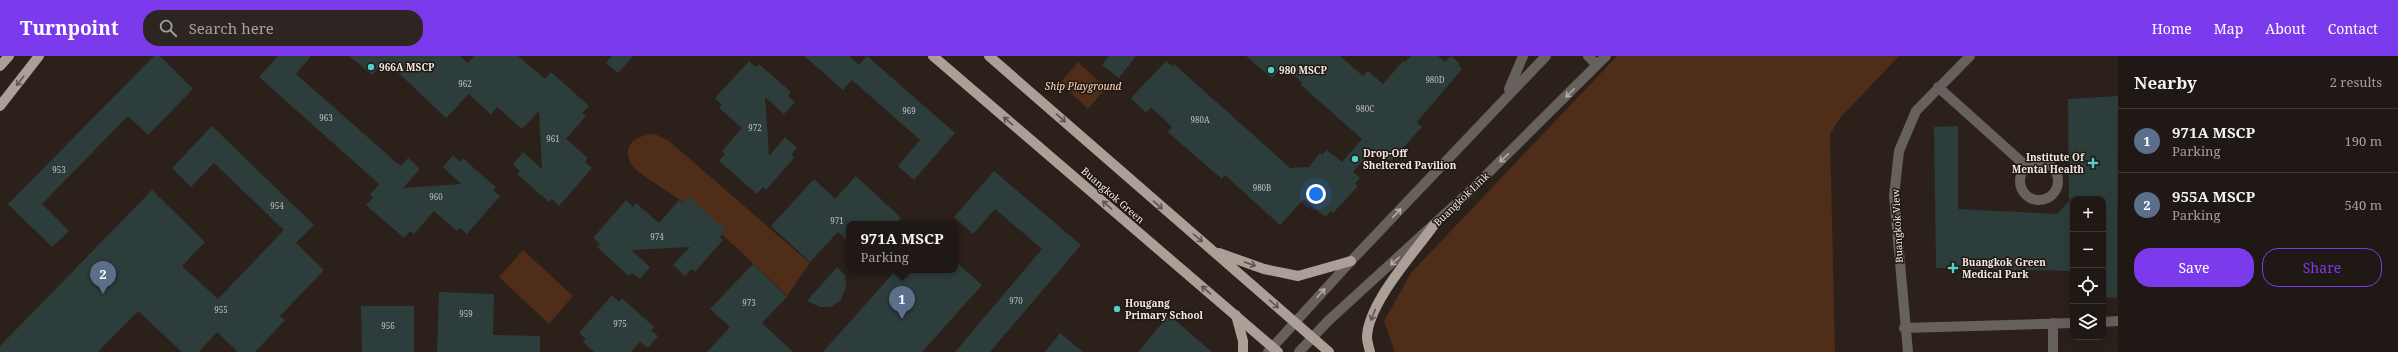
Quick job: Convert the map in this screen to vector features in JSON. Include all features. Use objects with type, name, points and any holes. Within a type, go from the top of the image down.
[{"type":"main road","points":[[0,66],[9,56]]},
{"type":"main road","points":[[0,106],[40,56]]},
{"type":"main road","name":"Buangkok Green","points":[[933,56],[1236,315],[1273,350]]},
{"type":"main road","points":[[989,56],[1329,352]]},
{"type":"main road","points":[[1370,352],[1367,337],[1371,317],[1381,298],[1434,225]]},
{"type":"main road","points":[[1213,251],[1264,269],[1298,276],[1351,261]]},
{"type":"main road","points":[[1236,315],[1243,341],[1243,352]]},
{"type":"street","points":[[1506,97],[1523,56]]},
{"type":"street","points":[[1273,350],[1295,322],[1351,261],[1546,56]]},
{"type":"street","points":[[1588,56],[1597,65]]},
{"type":"street","name":"Buangkok Link","points":[[1299,352],[1313,337],[1434,225],[1606,56]]},
{"type":"street","name":"Buangkok View","points":[[1908,352],[1904,328],[1894,196],[1899,150],[1916,111],[1970,56]]},
{"type":"street","points":[[1938,87],[2026,166]]},
{"type":"street","points":[[2106,322],[2118,321]]},
{"type":"street","points":[[2053,323],[2053,352]]},
{"type":"street","points":[[1904,328],[2070,323]]},
{"type":"green space","points":[[1617,56],[1899,56],[1840,118],[1830,134],[1835,352],[1395,352],[1384,321],[1411,273]]},
{"type":"green space","name":"Ship Playground","points":[[1078,62],[1106,88],[1088,109],[1060,83]]},
{"type":"green space","points":[[655,134],[669,141],[810,263],[787,296],[732,243],[703,218],[673,195],[642,175],[632,166],[628,155],[630,145],[638,138]]},
{"type":"green space","points":[[523,250],[573,296],[549,324],[499,277]]},
{"type":"building","points":[[154,56],[160,56],[193,89],[148,135],[128,116],[42,204],[69,231],[52,247],[8,204]]},
{"type":"building","points":[[278,56],[311,56],[296,74],[397,163],[401,166],[408,158],[420,169],[403,188],[461,184],[443,167],[453,155],[460,162],[463,158],[496,187],[493,190],[500,196],[467,234],[460,228],[457,231],[434,211],[414,234],[410,231],[404,238],[366,205],[373,198],[370,195],[379,184],[259,77]]},
{"type":"building","points":[[349,56],[460,56],[468,63],[474,56],[518,56],[545,79],[551,72],[589,106],[582,113],[586,116],[566,139],[588,158],[585,162],[592,168],[559,206],[552,199],[549,202],[517,174],[520,171],[513,164],[523,152],[542,169],[539,111],[522,129],[497,107],[491,115],[469,94],[446,118],[385,60],[372,75]]},
{"type":"building","points":[[612,56],[633,56],[618,73],[606,63]]},
{"type":"building","points":[[804,56],[849,56],[859,65],[867,56],[955,133],[914,180],[898,166],[920,140],[852,80],[843,90]]},
{"type":"building","points":[[1109,56],[1136,56],[1119,78],[1102,65]]},
{"type":"building","points":[[1246,56],[1340,56],[1363,76],[1368,71],[1383,84],[1403,61],[1405,62],[1411,56],[1438,56],[1445,62],[1451,56],[1460,64],[1459,66],[1462,69],[1417,122],[1422,127],[1391,161],[1389,159],[1388,161],[1373,149],[1353,172],[1360,178],[1355,184],[1358,186],[1333,213],[1331,211],[1325,217],[1304,199],[1280,225],[1225,175],[1222,179],[1168,132],[1172,127],[1151,107],[1146,113],[1131,98],[1166,61],[1172,66],[1174,64],[1290,168],[1309,167],[1320,153],[1322,155],[1327,150],[1342,162],[1362,139],[1301,85],[1302,83],[1284,65],[1272,78]]},
{"type":"building","points":[[749,61],[756,67],[759,64],[791,92],[788,96],[795,102],[784,114],[765,97],[769,156],[785,137],[797,148],[791,155],[794,158],[766,190],[763,187],[757,194],[719,161],[725,154],[722,151],[742,128],[719,108],[722,105],[715,98]]},
{"type":"building","name":"Institute Of Mental Health","points":[[2118,96],[2117,298],[2106,297],[2106,196],[2070,196],[2069,199],[2068,99]]},
{"type":"building","points":[[212,126],[314,225],[296,243],[324,270],[280,316],[285,320],[255,352],[238,352],[217,332],[199,352],[182,352],[138,311],[98,352],[0,352],[0,346],[152,190],[205,242],[182,266],[218,299],[284,230],[214,163],[191,187],[172,168]]},
{"type":"building","name":"Institute Of Mental Health","points":[[1958,126],[1958,209],[2057,214],[2070,200],[2070,271],[1936,268],[1934,127]]},
{"type":"building","points":[[994,171],[1081,245],[990,352],[955,352],[1042,249],[995,209],[973,234],[954,217]]},
{"type":"building","points":[[856,176],[901,218],[898,221],[846,221],[846,240],[838,232],[810,262],[771,226],[814,179],[835,199]]},
{"type":"building","points":[[688,196],[726,230],[720,237],[723,240],[695,272],[691,269],[685,276],[673,265],[690,247],[631,250],[650,267],[640,279],[632,273],[629,276],[597,247],[600,244],[593,238],[626,200],[633,207],[636,203],[659,223],[679,200],[682,203]]},
{"type":"building","points":[[753,264],[787,297],[762,323],[793,352],[707,352],[730,327],[710,309]]},
{"type":"building","points":[[958,264],[982,285],[922,352],[823,352],[893,273],[958,273]]},
{"type":"building","points":[[837,267],[845,275],[846,288],[840,301],[830,307],[820,307],[807,301]]},
{"type":"building","points":[[439,292],[494,294],[493,335],[540,336],[540,352],[437,352]]},
{"type":"building","points":[[612,295],[619,302],[622,298],[654,327],[651,330],[658,336],[648,348],[640,342],[631,352],[594,352],[583,342],[586,339],[579,333]]},
{"type":"building","points":[[361,306],[414,306],[414,352],[362,352]]},
{"type":"building","name":"Hougang Primary School","points":[[1169,315],[1212,352],[1138,352]]},
{"type":"building","points":[[1060,333],[1083,352],[1045,352]]},
{"type":"place","name":"966A MSCP","points":[[371,67]]},
{"type":"place","name":"980 MSCP","points":[[1271,70]]},
{"type":"place","name":"Drop-Off Sheltered Pavilion","points":[[1355,159]]},
{"type":"place","name":"Institute Of Mental Health","points":[[2093,163]]},
{"type":"place","name":"Buangkok Green Medical Park","points":[[1953,268]]},
{"type":"place","name":"955A MSCP","points":[[103,294]]},
{"type":"place","name":"Hougang Primary School","points":[[1117,309]]},
{"type":"place","name":"971A MSCP","points":[[902,319]]}]
